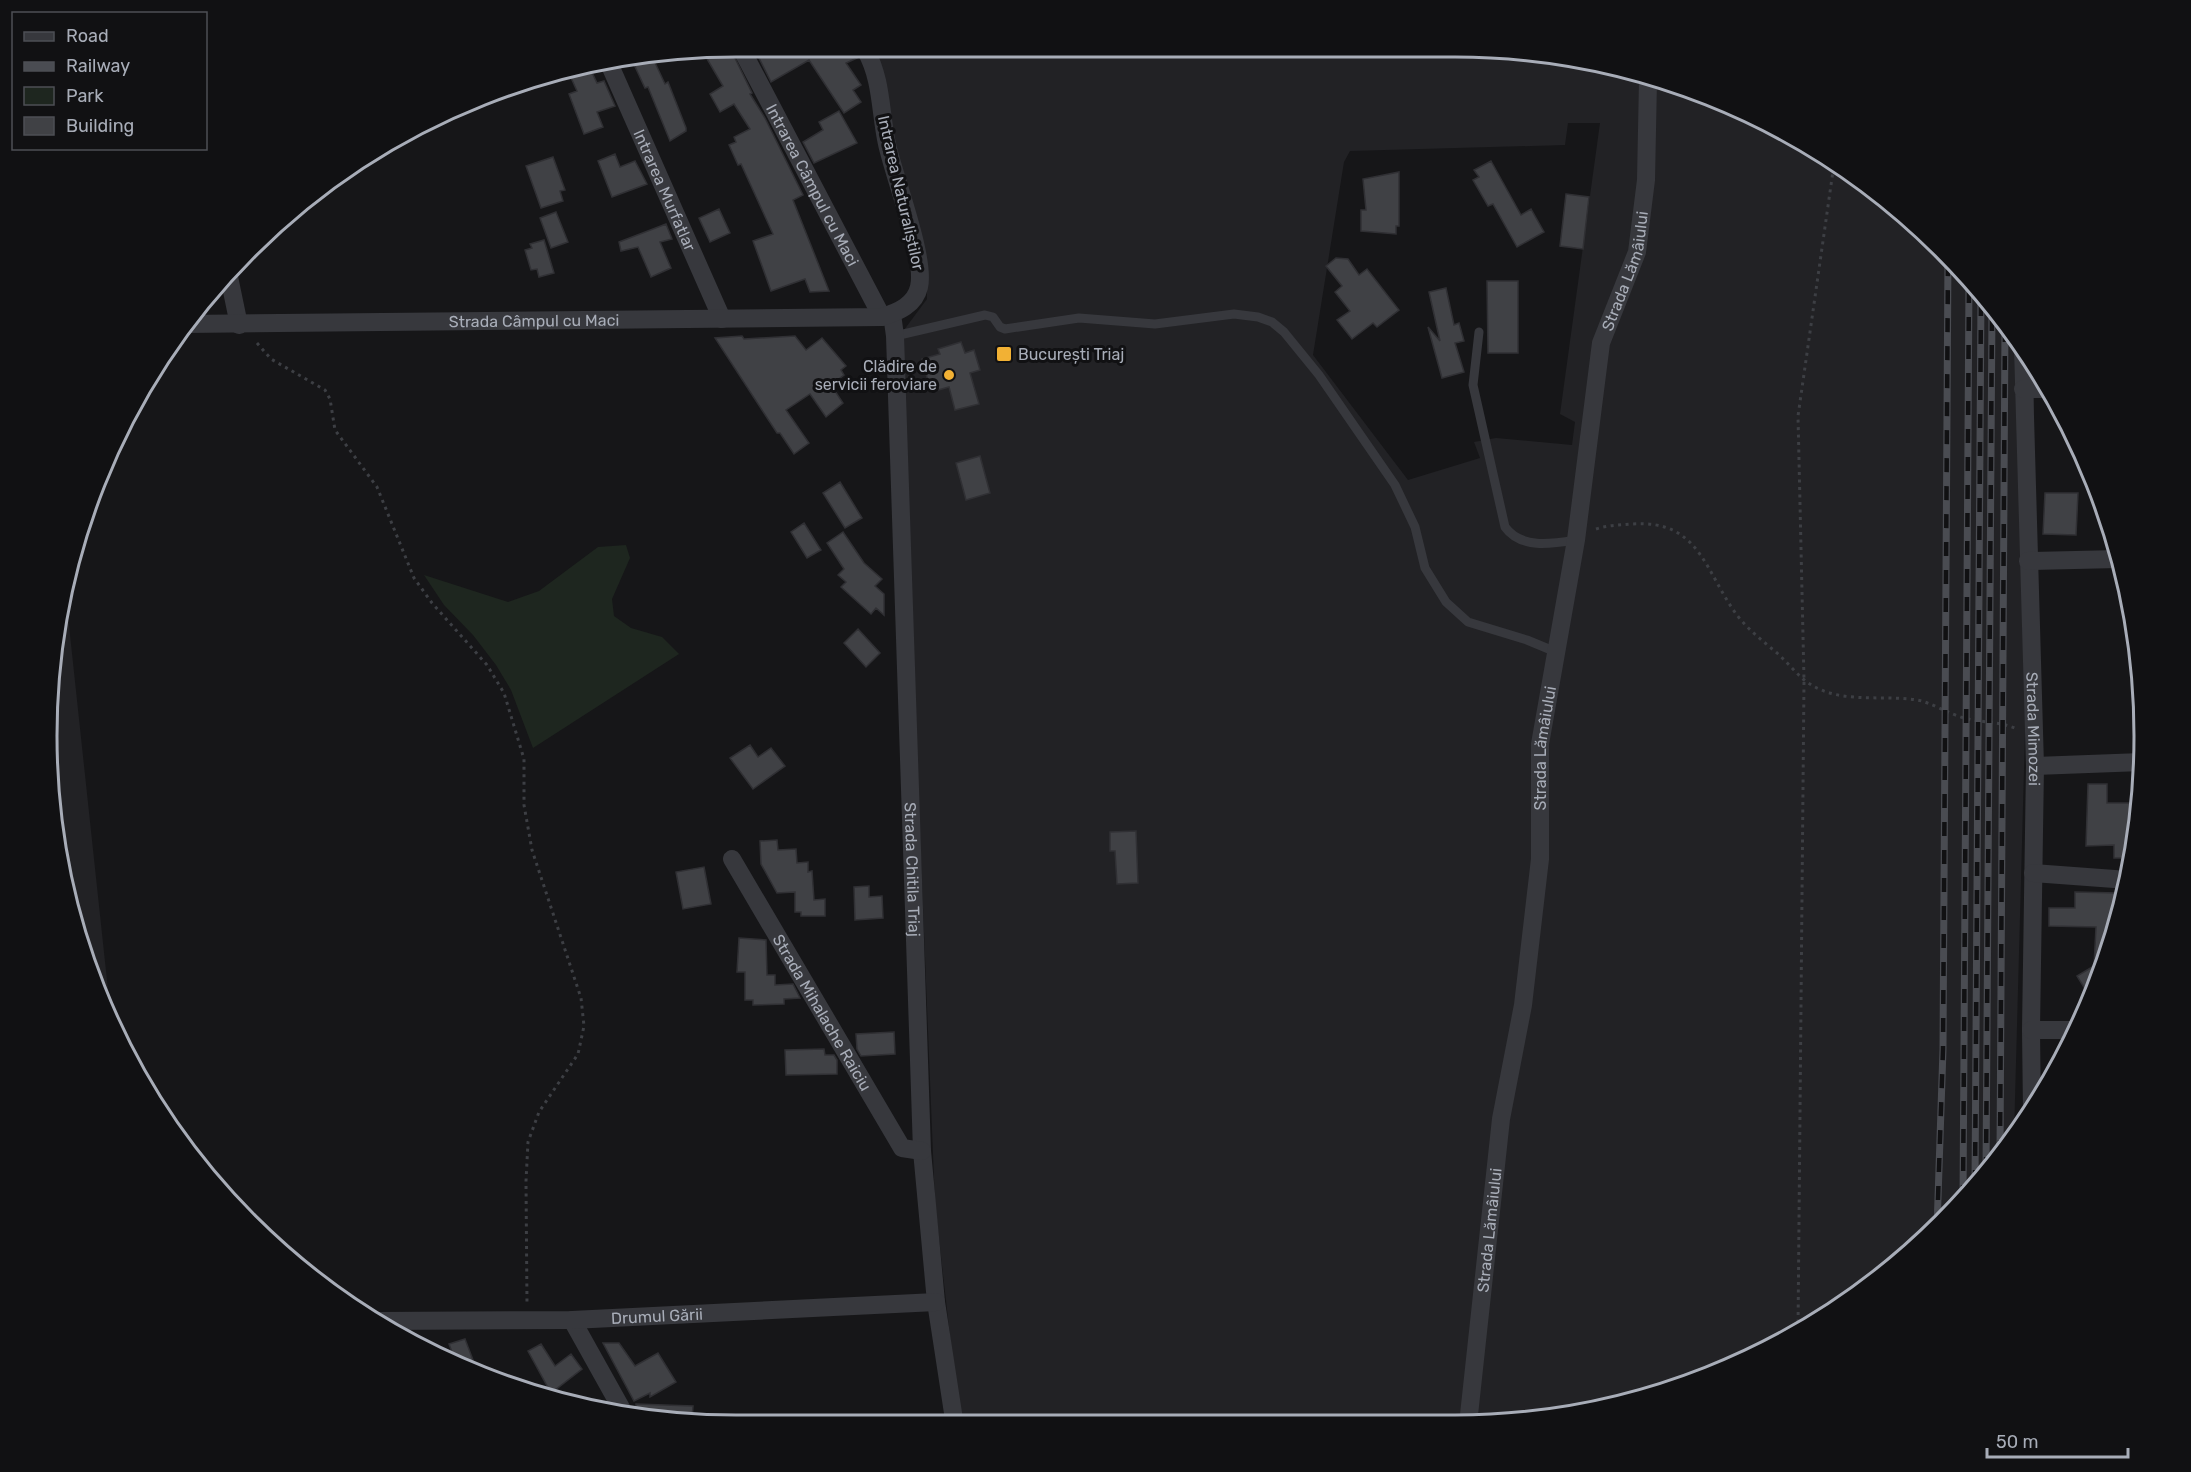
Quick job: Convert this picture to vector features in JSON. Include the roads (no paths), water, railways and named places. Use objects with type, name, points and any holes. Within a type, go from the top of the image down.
[{"type":"street","name":"Intrarea Câmpul cu Maci","points":[[746,57],[887,316]]},
{"type":"street","name":"Intrarea Naturaliștilor","points":[[869,57],[876,70],[887,143],[921,276],[914,299],[887,316]]},
{"type":"street","name":"Intrarea Murfatlar","points":[[611,69],[722,319]]},
{"type":"street","name":"Strada Lămâiului","points":[[1469,1415],[1501,1119],[1523,1005],[1537,888],[1542,831],[1538,776],[1540,744],[1576,540],[1601,343],[1637,252],[1647,180],[1648,85]]},
{"type":"street","points":[[231,283],[243,325]]},
{"type":"street","name":"Strada Câmpul cu Maci","points":[[196,324],[887,316]]},
{"type":"street","name":"Strada Chitila Triaj","points":[[887,316],[895,336],[922,1151],[936,1302],[953,1415]]},
{"type":"street","name":"Strada Mimozei","points":[[2023,364],[2035,766],[2031,1030],[2033,1093]]},
{"type":"street","points":[[2023,389],[2038,389]]},
{"type":"street","points":[[2028,561],[2111,559]]},
{"type":"street","points":[[2035,766],[2133,762]]},
{"type":"street","name":"Strada Mihalache Raiciu","points":[[732,859],[902,1148],[922,1151]]},
{"type":"street","points":[[2033,873],[2118,879]]},
{"type":"street","points":[[2031,1030],[2067,1030]]},
{"type":"street","name":"Drumul Gării","points":[[397,1325],[572,1320],[936,1302]]},
{"type":"street","points":[[572,1320],[619,1404]]},
{"type":"lane","points":[[895,336],[985,315],[993,317],[1000,327],[1005,329],[1079,318],[1155,324],[1216,315],[1246,315],[1272,322],[1284,332],[1319,375],[1399,493],[1415,527],[1425,568],[1446,602],[1468,622],[1527,640],[1556,652]]},
{"type":"lane","points":[[1479,332],[1473,385],[1505,527],[1512,536],[1520,541],[1576,540]]},
{"type":"railway","points":[[1937,1213],[1943,1049],[1948,270]]},
{"type":"railway","points":[[1963,1186],[1969,293]]},
{"type":"railway","points":[[1975,1172],[1981,307]]},
{"type":"railway","points":[[1986,1159],[1992,320]]},
{"type":"railway","points":[[2000,1141],[2005,338]]},
{"type":"place","name":"București Triaj","points":[[1004,354]]},
{"type":"place","name":"Clădire de servicii feroviare","points":[[949,375]]}]
